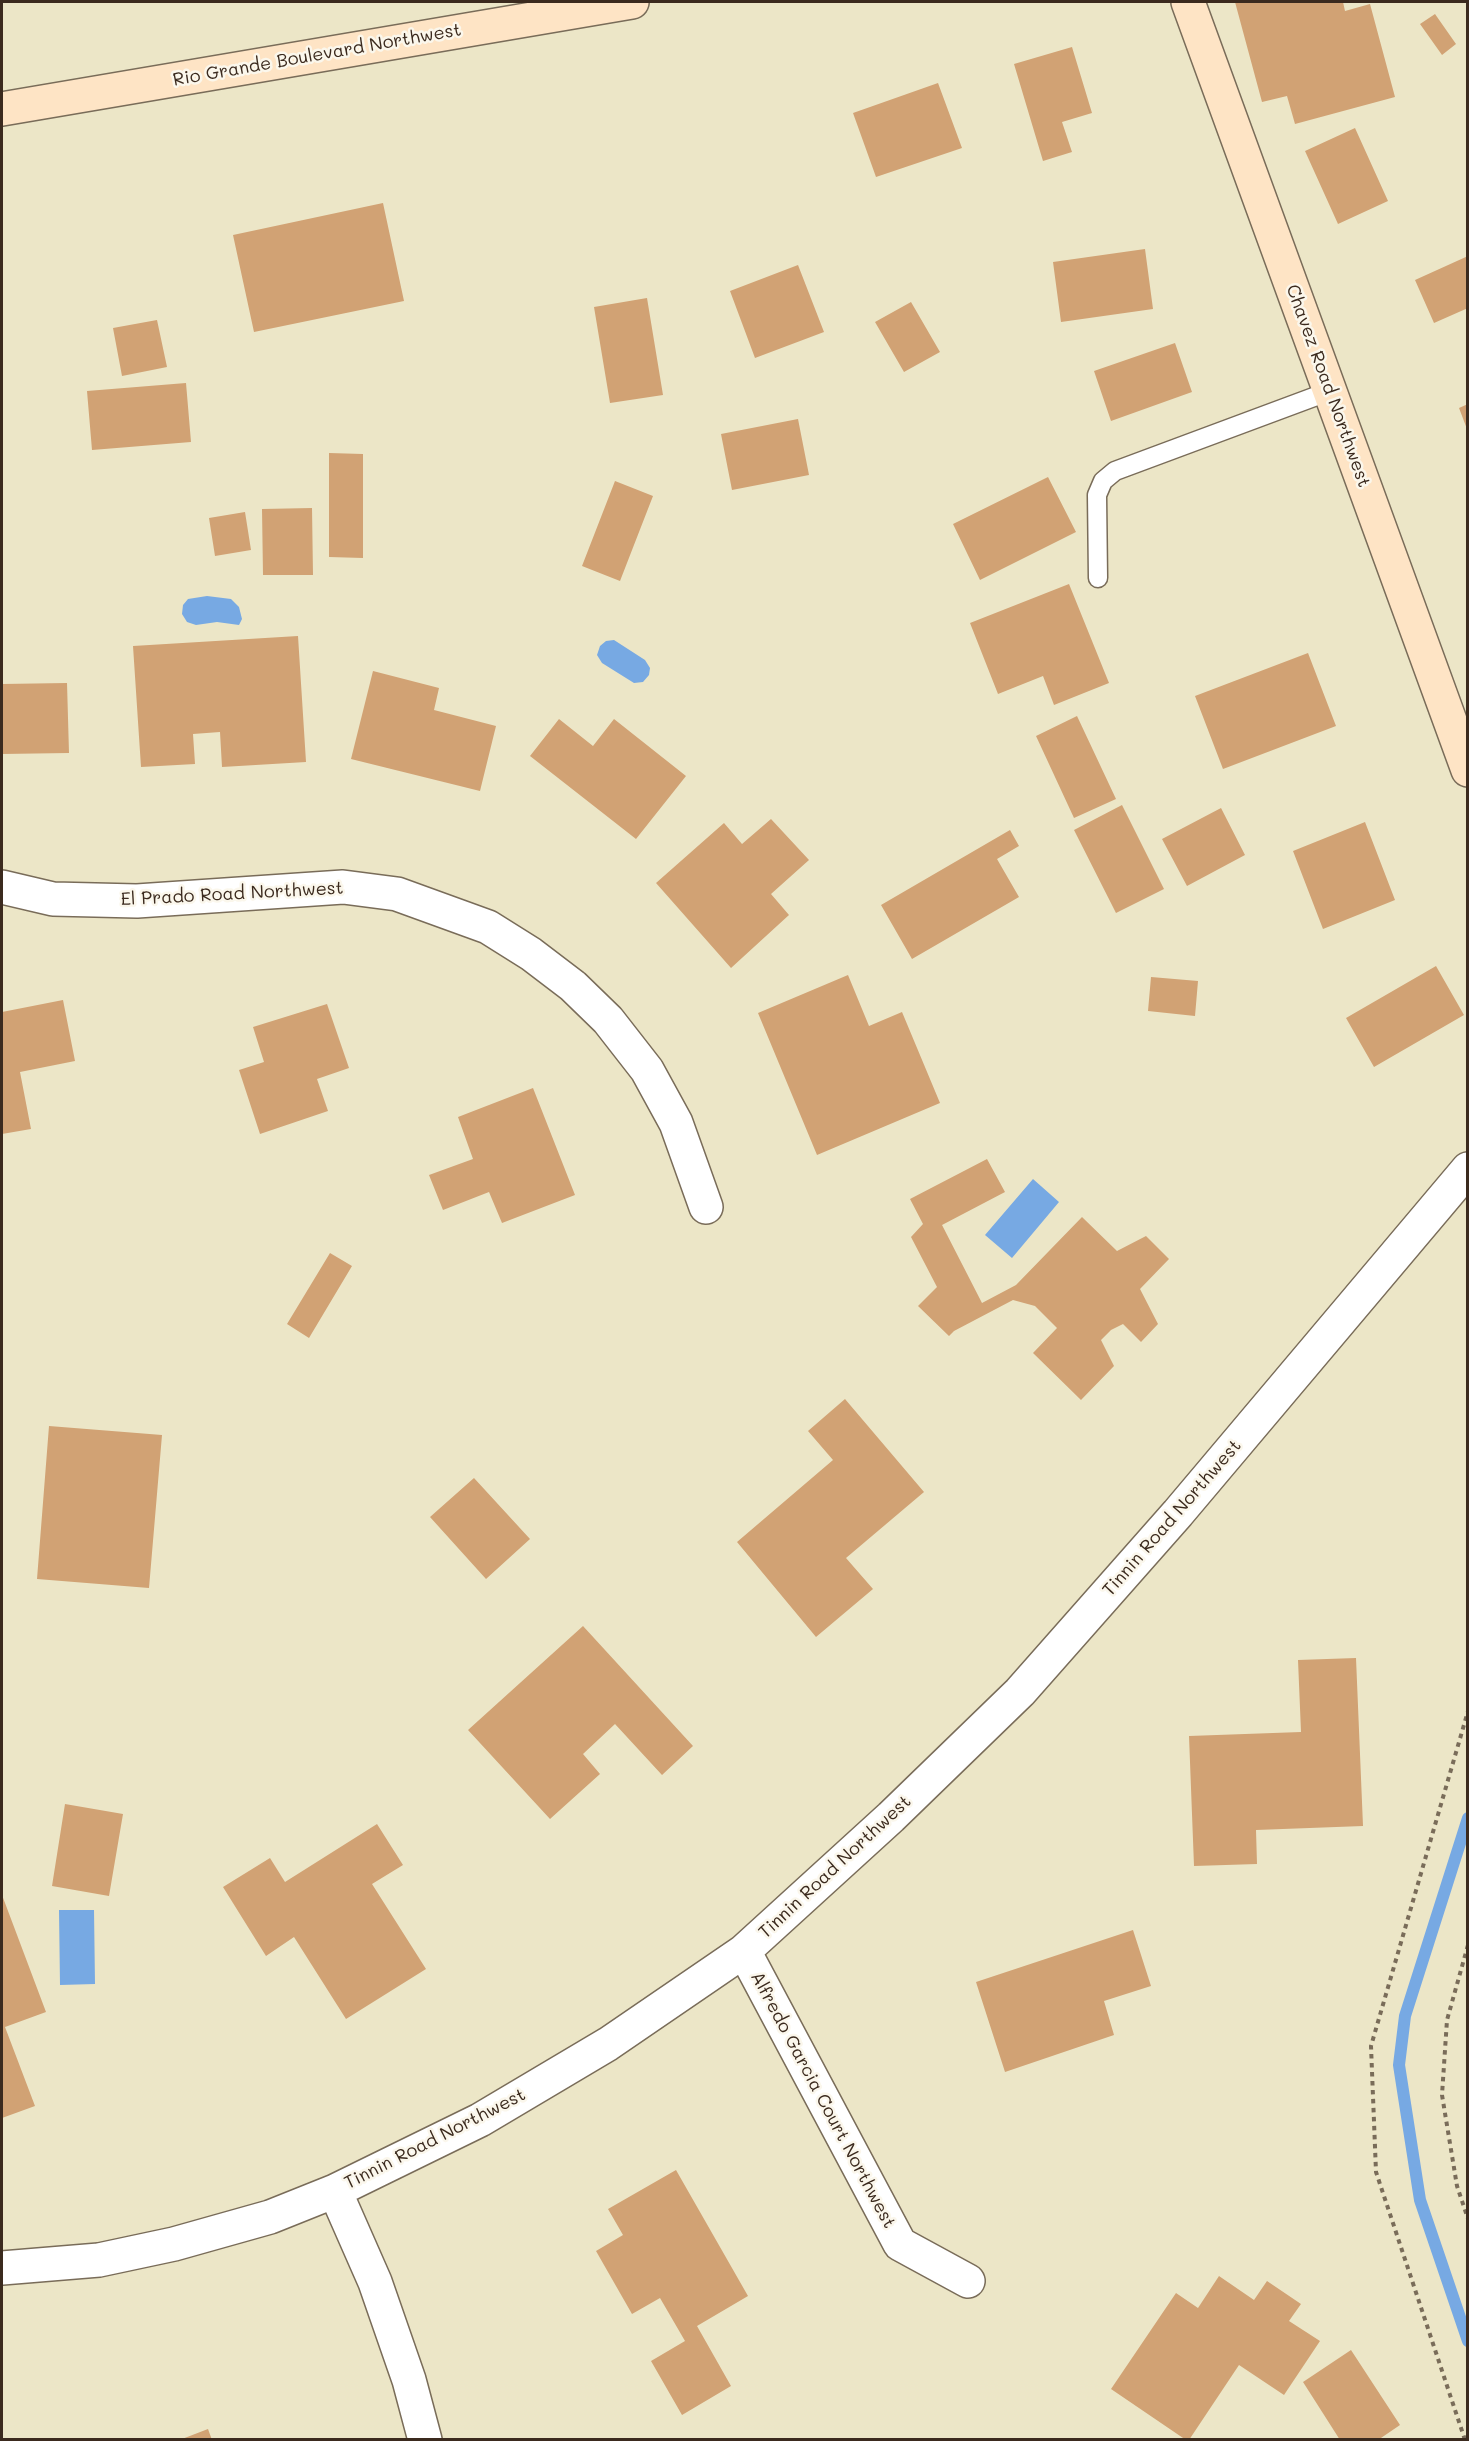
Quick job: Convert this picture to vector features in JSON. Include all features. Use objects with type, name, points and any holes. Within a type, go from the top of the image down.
[{"type":"street","name":"Rio Grande Boulevard Northwest","points":[[2,109],[632,2]]},
{"type":"street","name":"Chavez Road Northwest","points":[[1188,2],[1467,770]]},
{"type":"street","name":"El Prado Road Northwest","points":[[2,887],[53,899],[137,901],[293,888],[343,887],[397,894],[488,927],[531,954],[573,986],[608,1020],[647,1070],[676,1123],[706,1207]]},
{"type":"street","name":"Tinnin Road Northwest","points":[[2,2268],[99,2260],[174,2244],[270,2217],[335,2191],[490,2114],[608,2044],[744,1951],[891,1817],[1020,1692],[1178,1514],[1467,1169]]},
{"type":"street","name":"Alfredo Garcia Court Northwest","points":[[744,1951],[900,2244],[968,2281]]},
{"type":"street","points":[[335,2191],[375,2282],[409,2380],[425,2439]]},
{"type":"lane","points":[[1098,578],[1097,495],[1103,481],[1115,471],[1330,391]]},
{"type":"path","points":[[1465,2439],[1376,2172],[1371,2046],[1467,1711]]},
{"type":"path","points":[[1467,1945],[1447,2020],[1442,2095],[1457,2186],[1467,2219]]},
{"type":"water","points":[[207,596],[231,599],[239,607],[242,619],[239,625],[217,622],[196,625],[187,622],[182,614],[183,605],[188,599]]},
{"type":"water","points":[[614,640],[645,660],[650,668],[649,675],[643,682],[634,683],[602,663],[597,655],[600,646],[606,641]]},
{"type":"water","points":[[1033,1179],[1059,1202],[1012,1258],[985,1235]]},
{"type":"water","points":[[59,1910],[94,1910],[95,1984],[60,1985]]},
{"type":"building","points":[[1235,2],[1343,2],[1345,11],[1370,4],[1395,97],[1295,124],[1287,96],[1262,102]]},
{"type":"building","points":[[1435,14],[1456,44],[1442,55],[1420,24]]},
{"type":"building","points":[[1072,47],[1092,113],[1062,122],[1072,152],[1043,161],[1014,64]]},
{"type":"building","points":[[938,83],[962,148],[876,177],[853,113]]},
{"type":"building","points":[[1355,128],[1388,201],[1338,224],[1305,151]]},
{"type":"building","points":[[383,203],[404,301],[254,332],[233,235]]},
{"type":"building","points":[[1145,249],[1153,309],[1061,322],[1053,262]]},
{"type":"building","points":[[1468,256],[1468,308],[1434,323],[1415,280]]},
{"type":"building","points":[[798,265],[824,332],[755,358],[730,291]]},
{"type":"building","points":[[647,298],[663,395],[610,403],[594,307]]},
{"type":"building","points":[[911,302],[940,352],[904,372],[875,322]]},
{"type":"building","points":[[157,320],[167,367],[122,376],[113,328]]},
{"type":"building","points":[[1175,343],[1192,392],[1111,421],[1094,371]]},
{"type":"building","points":[[186,383],[191,442],[92,450],[87,391]]},
{"type":"building","points":[[1468,404],[1468,429],[1467,429],[1459,408]]},
{"type":"building","points":[[798,419],[809,475],[732,490],[721,434]]},
{"type":"building","points":[[329,453],[363,454],[363,558],[329,557]]},
{"type":"building","points":[[1048,477],[1076,532],[980,580],[953,524]]},
{"type":"building","points":[[615,481],[653,496],[620,581],[582,566]]},
{"type":"building","points":[[312,508],[313,575],[263,575],[262,509]]},
{"type":"building","points":[[245,512],[251,550],[215,556],[209,518]]},
{"type":"building","points":[[1069,584],[1109,683],[1054,705],[1043,676],[998,694],[970,623]]},
{"type":"building","points":[[298,636],[306,762],[222,767],[220,732],[193,734],[195,764],[141,767],[133,646]]},
{"type":"building","points":[[1308,653],[1336,726],[1223,769],[1195,696]]},
{"type":"building","points":[[373,671],[439,688],[434,710],[496,726],[480,791],[351,759]]},
{"type":"building","points":[[67,683],[69,753],[2,754],[2,684]]},
{"type":"building","points":[[1077,716],[1116,799],[1074,818],[1036,736]]},
{"type":"building","points":[[559,719],[593,746],[614,719],[686,776],[636,839],[530,756]]},
{"type":"building","points":[[1122,805],[1164,889],[1116,913],[1074,830]]},
{"type":"building","points":[[1221,808],[1245,855],[1187,886],[1162,839]]},
{"type":"building","points":[[771,819],[809,860],[771,894],[789,915],[731,968],[656,883],[724,823],[742,844]]},
{"type":"building","points":[[1365,822],[1395,900],[1323,929],[1293,851]]},
{"type":"building","points":[[1010,830],[1019,846],[997,859],[1019,897],[912,959],[881,905]]},
{"type":"building","points":[[1436,966],[1464,1015],[1374,1067],[1346,1018]]},
{"type":"building","points":[[848,975],[869,1026],[902,1012],[940,1103],[817,1155],[758,1013]]},
{"type":"building","points":[[1151,977],[1198,981],[1195,1016],[1148,1011]]},
{"type":"building","points":[[63,1000],[75,1061],[20,1072],[31,1129],[2,1134],[2,1012]]},
{"type":"building","points":[[327,1004],[349,1068],[317,1079],[328,1111],[260,1134],[239,1070],[264,1062],[253,1027]]},
{"type":"building","points":[[533,1088],[575,1195],[502,1223],[489,1192],[443,1210],[429,1175],[473,1159],[458,1117]]},
{"type":"building","points":[[987,1159],[1005,1192],[942,1225],[982,1303],[1016,1285],[1082,1217],[1117,1251],[1146,1236],[1169,1259],[1140,1289],[1158,1324],[1141,1342],[1123,1324],[1111,1330],[1101,1340],[1114,1366],[1081,1400],[1033,1353],[1057,1328],[1035,1306],[1013,1300],[954,1331],[949,1336],[918,1306],[937,1287],[911,1237],[923,1224],[910,1199]]},
{"type":"building","points":[[330,1253],[352,1266],[309,1338],[287,1324]]},
{"type":"building","points":[[845,1399],[924,1492],[846,1558],[873,1589],[816,1637],[737,1542],[833,1460],[808,1431]]},
{"type":"building","points":[[49,1426],[162,1435],[149,1588],[37,1579]]},
{"type":"building","points":[[474,1478],[530,1539],[486,1579],[430,1517]]},
{"type":"building","points":[[583,1626],[693,1746],[662,1775],[615,1724],[583,1754],[600,1774],[550,1819],[468,1730]]},
{"type":"building","points":[[1356,1658],[1363,1826],[1256,1830],[1257,1864],[1194,1866],[1189,1736],[1301,1732],[1298,1660]]},
{"type":"building","points":[[65,1804],[123,1814],[109,1896],[52,1886]]},
{"type":"building","points":[[377,1824],[403,1865],[372,1884],[426,1969],[346,2019],[294,1937],[266,1956],[223,1887],[270,1858],[285,1882]]},
{"type":"building","points":[[2,1895],[46,2012],[5,2027],[35,2106],[2,2118]]},
{"type":"building","points":[[1133,1930],[1151,1986],[1104,2001],[1114,2035],[1005,2072],[976,1982]]},
{"type":"building","points":[[676,2170],[748,2296],[697,2326],[731,2386],[682,2415],[651,2361],[685,2341],[660,2298],[632,2314],[596,2251],[623,2235],[608,2209]]},
{"type":"building","points":[[1219,2276],[1254,2300],[1267,2281],[1301,2304],[1289,2321],[1320,2341],[1284,2395],[1239,2365],[1189,2440],[1186,2440],[1111,2389],[1176,2293],[1198,2308]]},
{"type":"building","points":[[1351,2350],[1400,2425],[1378,2440],[1340,2440],[1303,2382]]},
{"type":"building","points":[[208,2429],[212,2440],[182,2440],[182,2439]]},
{"type":"waterway","points":[[1468,1818],[1405,2016],[1399,2065],[1420,2200],[1468,2341]]}]
